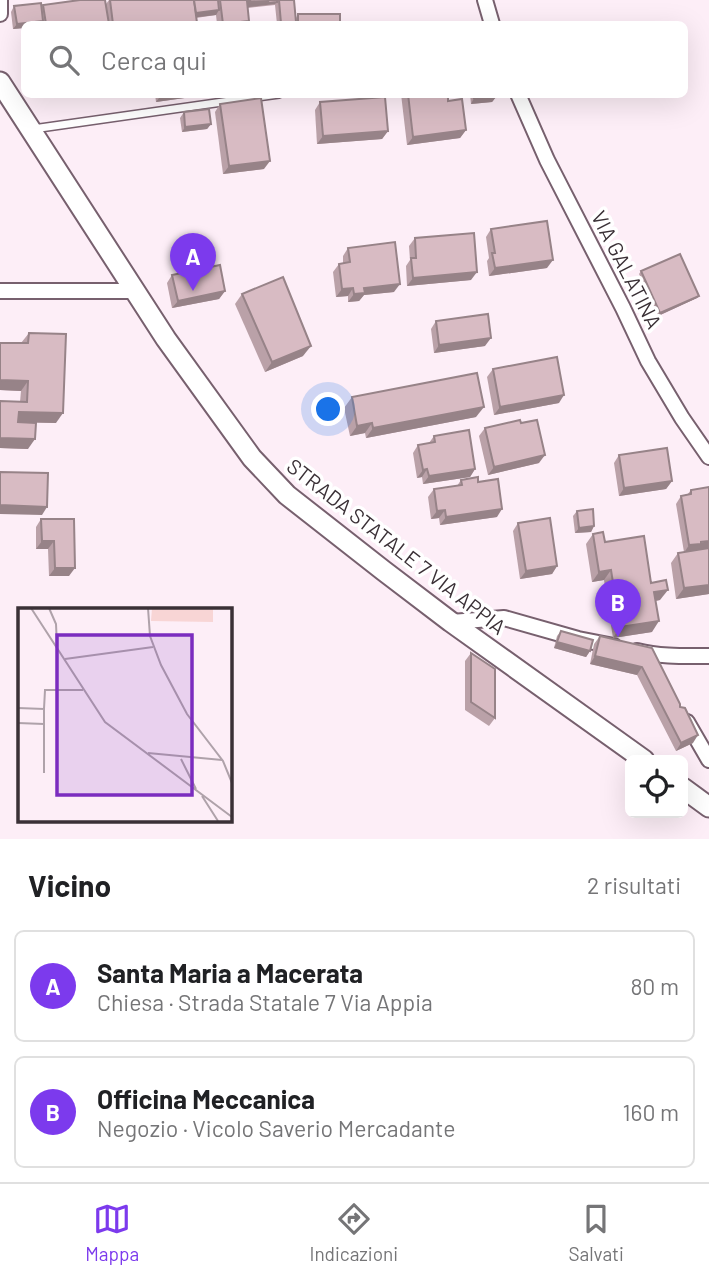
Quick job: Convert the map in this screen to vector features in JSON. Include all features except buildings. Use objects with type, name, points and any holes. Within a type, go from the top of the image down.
[{"type":"main road","name":"STRADA STATALE 7 VIA APPIA","points":[[0,82],[166,339],[252,458],[287,495],[452,622],[637,755]]},
{"type":"main road","points":[[688,792],[709,807]]},
{"type":"street","points":[[0,0],[0,15]]},
{"type":"street","points":[[485,0],[491,21]]},
{"type":"street","name":"VIA GALATINA","points":[[520,98],[547,160],[648,360],[709,457]]},
{"type":"street","points":[[0,291],[134,290]]},
{"type":"street","points":[[452,622],[504,618],[652,660],[709,656]]},
{"type":"street","points":[[682,713],[709,760]]},
{"type":"lane","points":[[30,130],[251,98]]},
{"type":"place","name":"Santa Maria a Macerata","points":[[193,291]]},
{"type":"place","name":"Officina Meccanica","points":[[618,637]]}]
